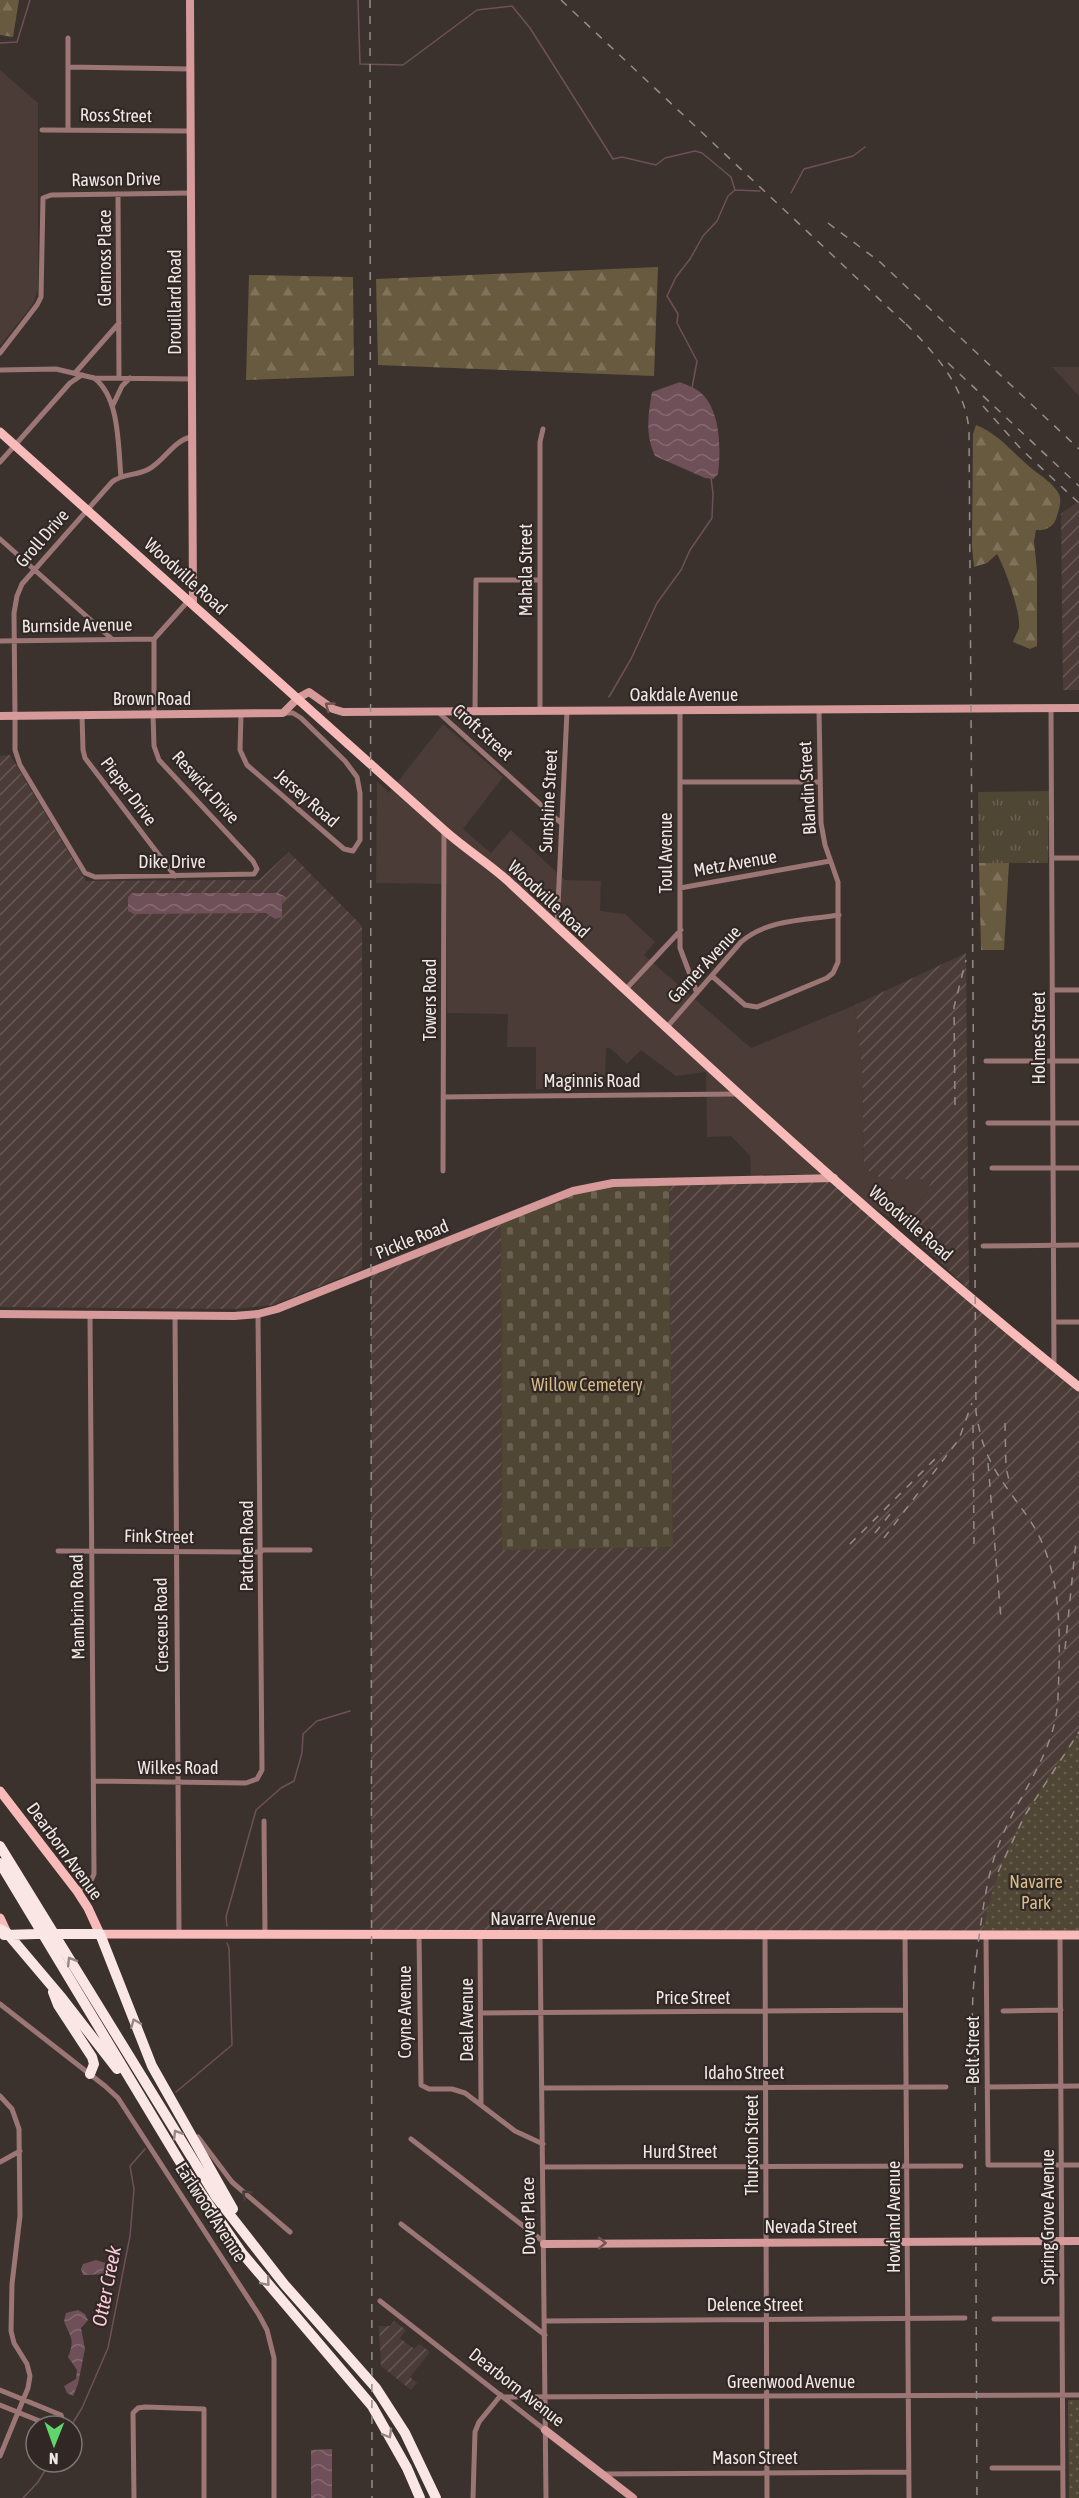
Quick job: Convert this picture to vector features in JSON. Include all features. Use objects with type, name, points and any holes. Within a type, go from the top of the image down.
[{"type":"highway","points":[[0,1846],[216,2197],[284,2284],[376,2388],[405,2433],[436,2498]]},
{"type":"highway","points":[[0,1863],[183,2167],[242,2253],[372,2406],[408,2468],[420,2498]]},
{"type":"highway","points":[[2,1933],[103,2049],[162,2130]]},
{"type":"highway","name":"Navarre Avenue","points":[[2,1933],[100,1934]]},
{"type":"highway","points":[[100,1934],[152,2066],[229,2204],[284,2284]]},
{"type":"highway","points":[[52,1989],[58,2006],[92,2057],[94,2064],[90,2074]]},
{"type":"main road","name":"Woodville Road","points":[[0,432],[444,830],[506,879],[625,990],[834,1178],[979,1306],[1079,1387]]},
{"type":"main road","name":"Dearborn Avenue","points":[[0,1791],[77,1891],[100,1934]]},
{"type":"main road","points":[[0,1918],[2,1933]]},
{"type":"main road","name":"Navarre Avenue","points":[[100,1934],[1079,1935]]},
{"type":"street","name":"Drouillard Road","points":[[190,0],[191,602]]},
{"type":"street","points":[[68,38],[68,130]]},
{"type":"street","points":[[68,67],[190,69]]},
{"type":"street","name":"Ross Street","points":[[42,130],[190,131]]},
{"type":"street","name":"Glenross Place","points":[[118,194],[119,378]]},
{"type":"street","name":"Rawson Drive","points":[[0,352],[38,305],[41,297],[43,198],[51,195],[190,194]]},
{"type":"street","name":"Glenross Place","points":[[75,373],[119,323]]},
{"type":"street","points":[[0,370],[56,369],[94,378],[192,380]]},
{"type":"street","points":[[0,462],[70,383],[82,375]]},
{"type":"street","points":[[94,378],[108,392],[112,406],[121,477]]},
{"type":"street","points":[[112,406],[122,386],[130,378]]},
{"type":"street","name":"Mahala Street","points":[[540,711],[540,442],[543,429]]},
{"type":"street","name":"Groll Drive","points":[[87,875],[80,868],[20,765],[15,750],[16,596],[34,569],[112,482],[121,477],[146,471],[179,442],[191,437]]},
{"type":"street","points":[[0,539],[112,639]]},
{"type":"street","points":[[475,712],[476,580],[540,580]]},
{"type":"street","points":[[154,639],[191,602]]},
{"type":"street","name":"Burnside Avenue","points":[[0,641],[154,639]]},
{"type":"street","name":"Reswick Drive","points":[[154,639],[154,746],[159,760],[253,861],[257,872]]},
{"type":"street","name":"Oakdale Avenue","points":[[298,698],[309,692],[338,712],[1079,708]]},
{"type":"street","points":[[283,713],[298,698]]},
{"type":"street","name":"Holmes Street","points":[[1051,708],[1054,1367]]},
{"type":"street","name":"Toul Avenue","points":[[680,710],[681,952],[697,993]]},
{"type":"street","name":"Blandin Street","points":[[712,976],[741,1002],[753,1007],[767,1005],[827,978],[833,973],[838,962],[838,882],[821,828],[819,710]]},
{"type":"street","name":"Sunshine Street","points":[[557,928],[567,711]]},
{"type":"street","name":"Croft Street","points":[[438,712],[561,824]]},
{"type":"street","name":"Brown Road","points":[[0,716],[283,713]]},
{"type":"street","name":"Jersey Road","points":[[241,714],[240,750],[247,765],[347,851],[352,851],[359,844],[360,806],[358,782],[352,769],[297,715],[283,713]]},
{"type":"street","name":"Pieper Drive","points":[[82,715],[85,758],[174,876]]},
{"type":"street","points":[[680,782],[820,782]]},
{"type":"street","name":"Towers Road","points":[[443,1171],[444,830]]},
{"type":"street","points":[[1052,858],[1079,858]]},
{"type":"street","name":"Metz Avenue","points":[[680,888],[830,861]]},
{"type":"street","name":"Dike Drive","points":[[87,875],[95,877],[247,876],[257,872]]},
{"type":"street","name":"Garner Avenue","points":[[667,1027],[741,942],[760,929],[839,915]]},
{"type":"street","points":[[625,990],[681,930]]},
{"type":"street","points":[[1053,990],[1079,990]]},
{"type":"street","points":[[986,1061],[1079,1061]]},
{"type":"street","name":"Maginnis Road","points":[[443,1097],[741,1094]]},
{"type":"street","points":[[988,1124],[1079,1123]]},
{"type":"street","points":[[992,1168],[1079,1168]]},
{"type":"street","name":"Pickle Road","points":[[0,1314],[174,1316],[258,1314],[277,1309],[400,1262],[573,1191],[595,1185],[630,1182],[834,1178]]},
{"type":"street","points":[[983,1246],[1079,1245]]},
{"type":"street","name":"Patchen Road","points":[[258,1314],[263,1766],[259,1776]]},
{"type":"street","name":"Mambrino Road","points":[[77,1891],[92,1880],[94,1874],[90,1315]]},
{"type":"street","name":"Cresceus Road","points":[[174,1316],[179,1934]]},
{"type":"street","points":[[1055,1322],[1079,1322]]},
{"type":"street","name":"Fink Street","points":[[57,1551],[261,1552],[310,1550]]},
{"type":"street","name":"Wilkes Road","points":[[94,1781],[246,1783],[254,1781],[259,1776]]},
{"type":"street","points":[[264,1821],[265,1934]]},
{"type":"street","name":"Coyne Avenue","points":[[419,1934],[420,2081],[424,2087],[458,2090],[481,2105]]},
{"type":"street","name":"Dover Place","points":[[540,1934],[546,2498]]},
{"type":"street","name":"Deal Avenue","points":[[480,1935],[481,2105]]},
{"type":"street","name":"Thurston Street","points":[[765,1935],[767,2498]]},
{"type":"street","name":"Howland Avenue","points":[[905,1935],[909,2498]]},
{"type":"street","name":"Belt Street","points":[[986,1935],[988,2165],[1061,2165]]},
{"type":"street","name":"Spring Grove Avenue","points":[[1060,1935],[1063,2498]]},
{"type":"street","name":"Earlwood Avenue","points":[[0,2004],[118,2098],[267,2330],[274,2358],[274,2498]]},
{"type":"street","name":"Price Street","points":[[481,2013],[905,2010]]},
{"type":"street","points":[[1003,2011],[1061,2010]]},
{"type":"street","points":[[987,2087],[1079,2086]]},
{"type":"street","name":"Idaho Street","points":[[542,2088],[946,2087]]},
{"type":"street","points":[[168,2094],[217,2165],[252,2200],[291,2232]]},
{"type":"street","points":[[0,2096],[9,2104],[20,2132],[20,2216],[12,2284],[11,2331],[14,2343],[27,2364],[30,2374],[24,2400],[0,2456]]},
{"type":"street","points":[[481,2105],[515,2131],[530,2140],[543,2144]]},
{"type":"street","points":[[411,2139],[544,2243]]},
{"type":"street","points":[[0,2162],[20,2151]]},
{"type":"street","points":[[1061,2165],[1079,2165]]},
{"type":"street","name":"Hurd Street","points":[[543,2167],[961,2166]]},
{"type":"street","points":[[401,2223],[544,2335]]},
{"type":"street","name":"Nevada Street","points":[[544,2243],[1079,2241]]},
{"type":"street","name":"Dearborn Avenue","points":[[380,2301],[633,2498]]},
{"type":"street","name":"Delence Street","points":[[544,2321],[965,2319]]},
{"type":"street","points":[[994,2319],[1062,2319]]},
{"type":"street","points":[[0,2390],[59,2414]]},
{"type":"street","name":"Greenwood Avenue","points":[[502,2396],[1079,2395]]},
{"type":"street","points":[[474,2498],[475,2432],[479,2422],[502,2396]]},
{"type":"street","points":[[0,2405],[24,2415]]},
{"type":"street","points":[[134,2498],[135,2410],[141,2407],[204,2409],[204,2498]]},
{"type":"street","points":[[992,2468],[1063,2468]]},
{"type":"street","name":"Mason Street","points":[[602,2474],[909,2472]]},
{"type":"shaded area","points":[[0,70],[38,103],[38,289],[33,304],[0,346]]},
{"type":"shaded area","points":[[1052,367],[1079,367],[1079,396]]},
{"type":"shaded area","points":[[1079,501],[1079,690],[1063,690],[1061,514]]},
{"type":"shaded area","points":[[443,724],[503,777],[463,829],[491,853],[511,830],[565,880],[601,881],[600,911],[625,914],[655,942],[644,955],[751,1048],[855,1005],[862,1069],[864,1168],[882,1179],[932,1179],[927,1192],[901,1224],[819,1174],[751,1175],[750,1156],[731,1136],[707,1137],[706,1072],[676,1076],[641,1050],[627,1064],[610,1048],[606,1048],[605,1089],[536,1089],[536,1047],[507,1047],[508,1014],[447,1013],[447,884],[376,883],[377,781],[389,793]]},
{"type":"shaded area","points":[[10,755],[86,881],[259,880],[289,852],[362,926],[362,1269],[273,1305],[235,1309],[0,1307],[0,756]]},
{"type":"shaded area","points":[[966,953],[969,1290],[901,1224],[927,1192],[932,1179],[882,1179],[864,1168],[862,1069],[855,1005]]},
{"type":"shaded area","points":[[834,1178],[1079,1386],[1079,1732],[1019,1826],[997,1874],[982,1935],[371,1935],[371,1273],[501,1221],[502,1550],[673,1547],[669,1181]]},
{"type":"shaded area","points":[[394,2321],[406,2330],[400,2338],[414,2349],[419,2344],[430,2352],[410,2377],[417,2383],[411,2390],[381,2366],[379,2326],[390,2326]]},
{"type":"green space","points":[[0,0],[19,0],[13,37],[0,35]]},
{"type":"green space","points":[[658,267],[654,376],[378,365],[376,279]]},
{"type":"green space","points":[[249,275],[353,277],[354,376],[246,380]]},
{"type":"green space","points":[[976,425],[992,433],[1005,444],[1050,483],[1060,497],[1056,520],[1052,526],[1036,530],[1034,541],[1037,571],[1037,646],[1030,649],[1013,642],[1019,628],[1018,612],[1008,579],[997,554],[987,563],[974,567],[972,546],[973,434]]},
{"type":"green space","points":[[1049,791],[1048,863],[979,863],[978,792]]},
{"type":"green space","points":[[979,863],[1009,863],[1004,950],[981,950]]},
{"type":"green space","name":"Willow Cemetery","points":[[669,1181],[673,1547],[502,1550],[501,1221],[573,1191]]},
{"type":"green space","name":"Navarre Park","points":[[1079,1732],[1079,1935],[982,1935],[996,1878],[1010,1842],[1037,1794]]},
{"type":"green space","points":[[1068,2400],[1079,2400],[1079,2498],[1069,2498]]},
{"type":"water","points":[[680,382],[701,393],[713,410],[718,431],[719,454],[718,474],[713,479],[705,478],[655,456],[652,448],[648,425],[652,392]]},
{"type":"water","points":[[132,893],[278,893],[286,897],[286,900],[282,900],[282,917],[275,919],[266,913],[134,914],[128,911],[128,897]]},
{"type":"water","points":[[96,2260],[109,2264],[111,2270],[108,2274],[83,2275],[81,2269],[83,2264]]},
{"type":"water","points":[[78,2310],[85,2314],[88,2320],[81,2328],[85,2349],[78,2384],[73,2396],[67,2393],[64,2386],[76,2379],[77,2370],[68,2357],[72,2341],[64,2321],[66,2313]]},
{"type":"water","points":[[332,2449],[332,2498],[311,2498],[311,2450]]},
{"type":"waterway","points":[[0,43],[17,42],[30,0]]},
{"type":"waterway","points":[[358,0],[360,64],[403,65],[477,10],[512,6],[530,28],[613,159],[622,157],[656,165],[665,158],[695,151],[702,153],[731,177],[735,190]]},
{"type":"waterway","points":[[791,193],[804,169],[853,156],[865,147]]},
{"type":"waterway","points":[[692,388],[697,361],[677,323],[678,314],[667,296],[676,277],[703,236],[717,221],[728,196],[735,190],[760,191]]},
{"type":"waterway","points":[[609,697],[631,659],[657,603],[681,570],[690,550],[712,518],[711,478]]},
{"type":"waterway","name":"Otter Creek","points":[[227,1926],[226,1917],[256,1810],[281,1788],[294,1781],[302,1753],[303,1734],[317,1721],[350,1711]]},
{"type":"waterway","name":"Otter Creek","points":[[176,2092],[232,2045],[227,1943]]},
{"type":"waterway","name":"Otter Creek","points":[[78,2414],[108,2348],[130,2236],[134,2189],[130,2166],[145,2149]]},
{"type":"waterway","name":"Otter Creek","points":[[23,2498],[43,2474]]},
{"type":"railway","points":[[370,0],[372,2498]]},
{"type":"railway","points":[[561,0],[911,329]]},
{"type":"railway","points":[[828,223],[880,262],[1079,449]]},
{"type":"railway","points":[[906,324],[938,359],[955,385],[962,399],[969,430],[976,1412],[989,1458],[1003,1483],[1034,1527],[1047,1555],[1056,1594],[1059,1636],[1058,1697],[1051,1736],[1001,1839],[986,1891],[974,1975],[972,2027],[975,2063]]},
{"type":"railway","points":[[948,363],[1079,486]]},
{"type":"railway","points":[[983,406],[1021,449],[1079,503]]},
{"type":"railway","points":[[955,1105],[954,1007],[966,960]]},
{"type":"railway","points":[[884,1538],[959,1439],[972,1403]]},
{"type":"railway","points":[[1005,1423],[1006,1468],[1010,1484]]},
{"type":"railway","points":[[973,1425],[974,1544]]},
{"type":"railway","points":[[850,1544],[941,1453]]},
{"type":"railway","points":[[988,1463],[1001,1619]]},
{"type":"railway","points":[[875,1533],[894,1509]]},
{"type":"railway","points":[[1065,1649],[1076,1541]]},
{"type":"railway","points":[[998,1872],[1025,1815],[1079,1732]]},
{"type":"railway","points":[[975,2055],[977,2498]]}]
